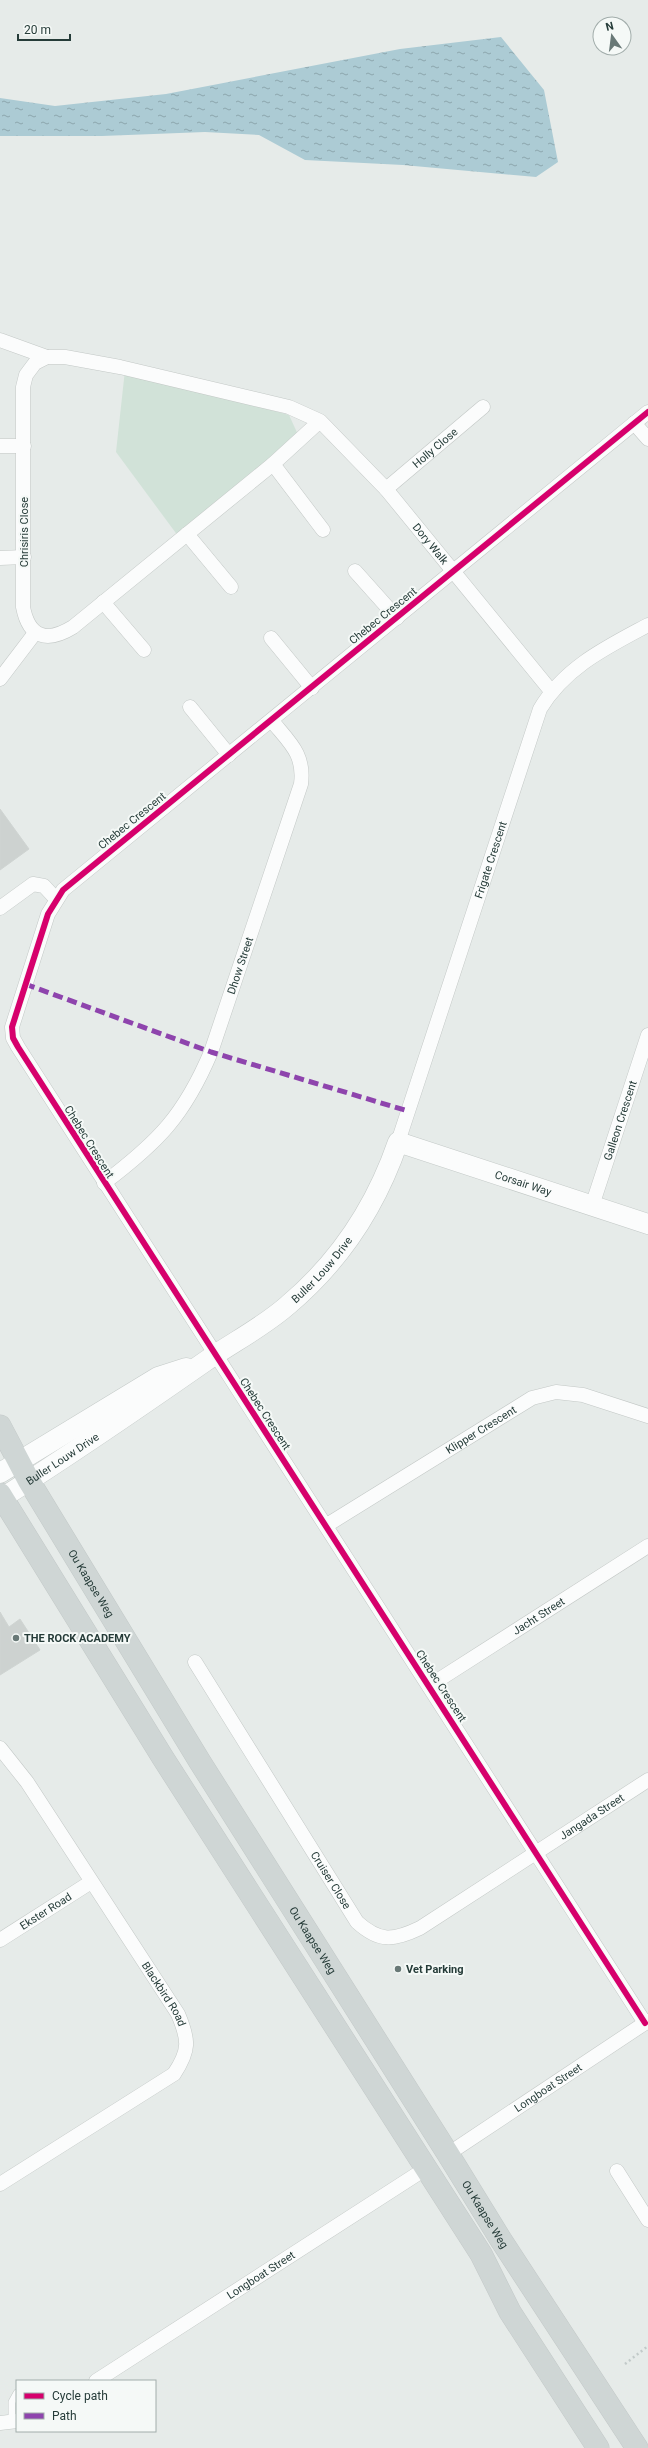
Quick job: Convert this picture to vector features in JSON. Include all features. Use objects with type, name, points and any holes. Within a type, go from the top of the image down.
[{"type":"main road","name":"Ou Kaapse Weg","points":[[0,1426],[9,1468],[29,1481],[196,1755],[501,2240],[637,2448]]},
{"type":"main road","points":[[1,1497],[92,1645],[331,2017],[425,2169],[481,2254],[510,2312],[598,2448]]},
{"type":"street","points":[[0,340],[47,357],[65,356],[120,367],[289,407],[320,421],[273,464],[103,602],[87,617],[61,635],[51,636],[35,633],[0,679]]},
{"type":"street","name":"Chrisiris Close","points":[[35,633],[26,621],[23,607],[23,387],[26,375],[35,363],[47,357]]},
{"type":"street","name":"Holly Close","points":[[386,489],[483,407]]},
{"type":"street","name":"Chebec Crescent","points":[[647,2022],[535,1852],[327,1526],[209,1358],[104,1183],[13,1038],[12,1027],[14,1016],[48,914],[56,899],[72,882],[272,721],[648,412]]},
{"type":"street","name":"Dory Walk","points":[[320,421],[386,489],[551,691]]},
{"type":"street","points":[[634,423],[648,439]]},
{"type":"street","points":[[0,446],[24,446]]},
{"type":"street","points":[[273,464],[323,530]]},
{"type":"street","points":[[187,534],[231,587]]},
{"type":"street","points":[[0,558],[24,557]]},
{"type":"street","points":[[355,571],[397,618]]},
{"type":"street","points":[[103,602],[144,650]]},
{"type":"street","name":"Frigate Crescent","points":[[398,1142],[532,728],[551,691],[582,663],[648,625]]},
{"type":"street","points":[[271,638],[312,688]]},
{"type":"street","points":[[190,707],[229,755]]},
{"type":"street","name":"Dhow Street","points":[[104,1183],[137,1158],[177,1117],[197,1084],[211,1052],[300,784],[303,770],[300,759],[272,721]]},
{"type":"street","points":[[0,908],[33,884],[44,886],[56,899]]},
{"type":"street","name":"Galleon Crescent","points":[[592,1206],[648,1035]]},
{"type":"street","name":"Corsair Way","points":[[398,1142],[648,1224]]},
{"type":"street","name":"Buller Louw Drive","points":[[1,1497],[29,1481],[288,1306],[324,1271],[348,1241],[366,1214],[390,1167],[398,1142]]},
{"type":"street","name":"Buller Louw Drive","points":[[9,1468],[158,1377],[209,1358]]},
{"type":"street","name":"Klipper Crescent","points":[[327,1526],[532,1398],[556,1392],[583,1395],[648,1416]]},
{"type":"street","name":"Jacht Street","points":[[429,1686],[648,1546]]},
{"type":"street","name":"Cruiser Close","points":[[195,1662],[357,1922],[369,1932],[383,1938],[404,1936],[535,1852]]},
{"type":"street","name":"Blackbird Road","points":[[0,1748],[27,1782],[178,2014],[186,2033],[188,2044],[183,2060],[174,2074],[0,2184]]},
{"type":"street","name":"Jangada Street","points":[[535,1852],[648,1780]]},
{"type":"street","name":"Ekster Road","points":[[0,1940],[91,1882]]},
{"type":"street","name":"Longboat Street","points":[[448,2154],[647,2022]]},
{"type":"street","name":"Longboat Street","points":[[98,2380],[425,2169]]},
{"type":"street","points":[[617,2171],[648,2220]]},
{"type":"lane","points":[[10,2422],[12,2402],[16,2395]]},
{"type":"path","points":[[625,2364],[648,2346]]},
{"type":"green space","points":[[125,370],[289,415],[300,439],[181,540],[116,452]]},
{"type":"water","points":[[501,37],[544,90],[558,162],[536,177],[403,165],[305,160],[259,135],[205,132],[102,136],[0,136],[0,98],[55,106],[166,94],[400,49]]},
{"type":"building","points":[[0,809],[29,849],[0,870]]},
{"type":"building","name":"THE ROCK ACADEMY","points":[[0,1612],[9,1627],[20,1619],[40,1650],[0,1675]]},
{"type":"marked path","points":[[25,984],[211,1052],[408,1111]]},
{"type":"cycle path","points":[[645,2023],[18,1047],[13,1038],[12,1027],[48,914],[63,890],[648,412]]},
{"type":"place","name":"THE ROCK ACADEMY","points":[[16,1638]]},
{"type":"place","name":"Vet Parking","points":[[398,1969]]}]
